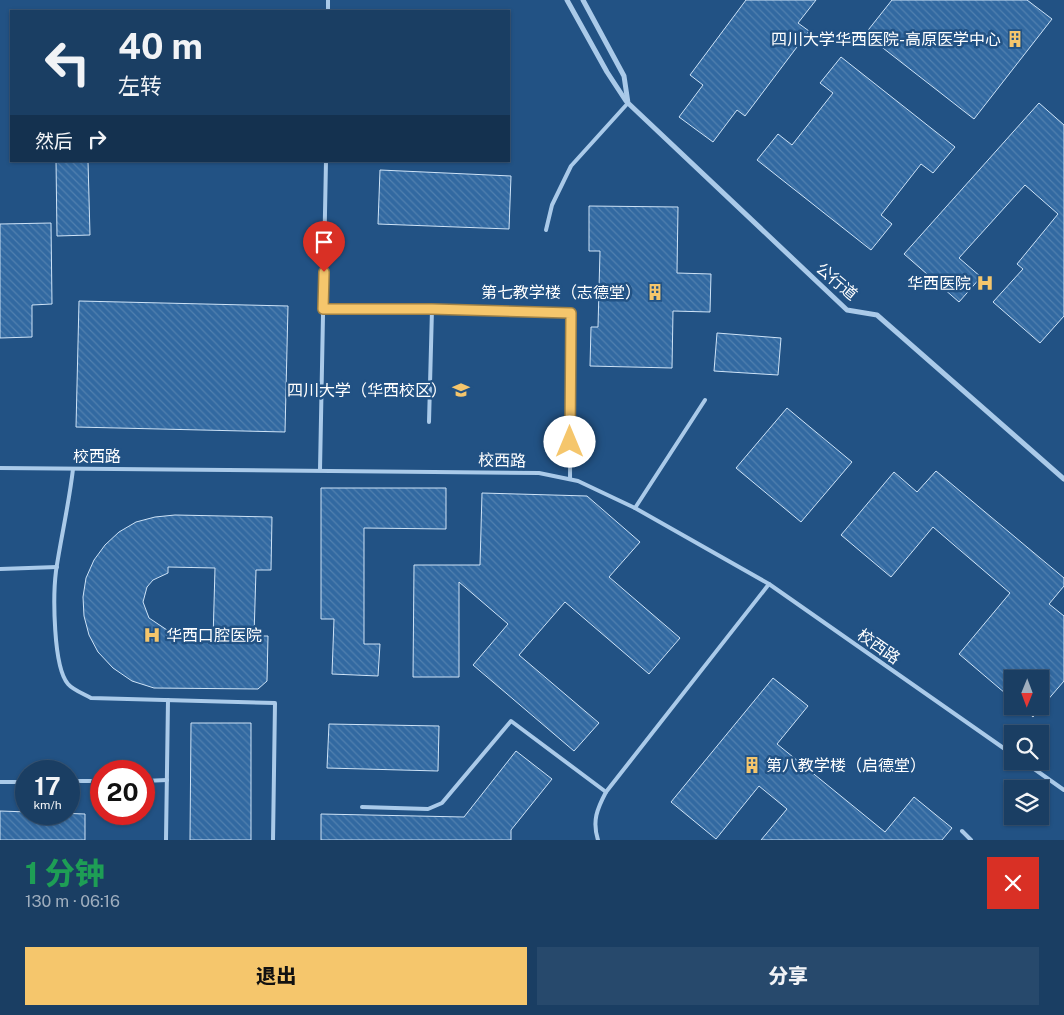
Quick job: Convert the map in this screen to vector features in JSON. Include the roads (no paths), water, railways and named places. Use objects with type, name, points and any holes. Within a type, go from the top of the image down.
[{"type":"street","name":"公行道","points":[[567,0],[607,72],[628,103],[847,310],[877,315],[1064,479]]},
{"type":"street","points":[[583,0],[624,76],[628,103]]},
{"type":"lane","points":[[546,230],[552,205],[571,166],[628,103]]},
{"type":"lane","points":[[320,470],[326,162]]},
{"type":"lane","points":[[323,309],[432,309],[571,313],[570,479]]},
{"type":"lane","points":[[429,422],[432,309]]},
{"type":"lane","points":[[635,508],[705,400]]},
{"type":"lane","name":"校西路","points":[[0,468],[538,473],[578,481],[635,508],[769,584],[1004,748]]},
{"type":"lane","points":[[73,469],[69,508],[57,567],[56,635],[60,672],[69,685],[91,698],[275,703],[273,840]]},
{"type":"lane","points":[[0,569],[57,567]]},
{"type":"lane","points":[[598,840],[595,831],[595,813],[606,792],[769,584]]},
{"type":"lane","points":[[166,840],[168,700]]},
{"type":"lane","points":[[362,807],[428,809],[442,803],[511,720],[606,792]]},
{"type":"lane","points":[[1036,770],[1064,790]]},
{"type":"lane","points":[[155,780],[167,780]]},
{"type":"lane","points":[[0,782],[15,782]]},
{"type":"lane","points":[[962,831],[971,840]]},
{"type":"place","name":"四川大学华西医院-高原医学中心","points":[[1015,39]]},
{"type":"place","name":"华西医院","points":[[985,283]]},
{"type":"place","name":"第七教学楼（志德堂）","points":[[655,292]]},
{"type":"place","name":"四川大学（华西校区）","points":[[461,390]]},
{"type":"place","name":"华西口腔医院","points":[[152,635]]},
{"type":"place","name":"第八教学楼（启德堂）","points":[[752,765]]}]
